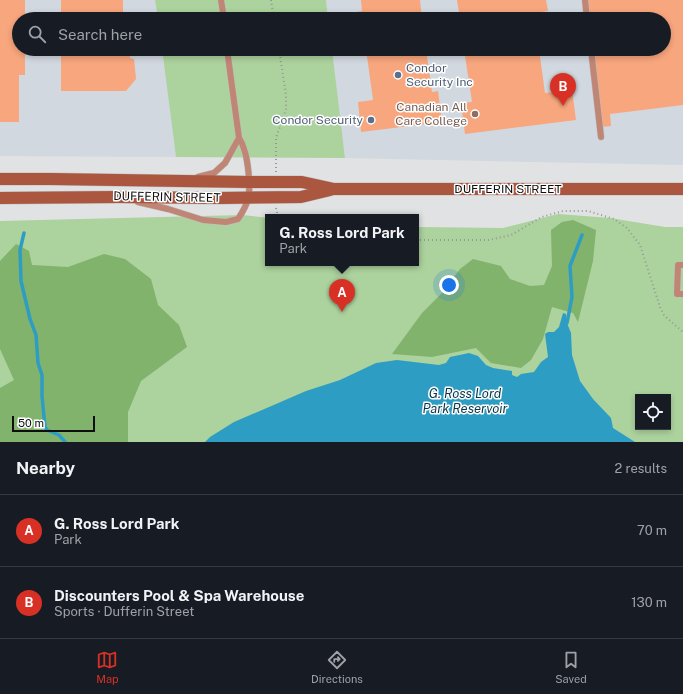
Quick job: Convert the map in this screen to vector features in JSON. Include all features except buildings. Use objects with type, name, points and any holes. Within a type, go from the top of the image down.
[{"type":"main road","name":"DUFFERIN STREET","points":[[0,179],[302,182],[334,189],[683,189]]},
{"type":"main road","name":"DUFFERIN STREET","points":[[0,198],[301,197],[334,189]]},
{"type":"lane","points":[[221,0],[223,12]]},
{"type":"lane","points":[[584,0],[586,12]]},
{"type":"lane","points":[[119,197],[168,209],[203,220],[226,222],[238,219],[244,210],[248,198],[249,182],[244,150],[239,138],[229,56]]},
{"type":"lane","points":[[591,56],[601,137]]},
{"type":"lane","points":[[185,181],[214,173],[225,163],[239,138]]},
{"type":"lane","points":[[683,265],[678,265],[677,294],[683,294]]},
{"type":"path","points":[[271,0],[273,12]]},
{"type":"path","points":[[277,165],[276,138],[286,109],[286,95],[280,56]]},
{"type":"path","points":[[276,205],[278,214]]},
{"type":"path","points":[[419,240],[489,240],[511,235],[542,217],[563,211],[588,211],[614,219],[627,228],[640,245],[660,307],[668,319],[683,332]]},
{"type":"shaded area","points":[[0,0],[155,0],[157,12],[12,12],[12,56],[163,56],[176,157],[0,156]]},
{"type":"shaded area","points":[[326,0],[683,0],[683,165],[345,158],[333,56],[671,56],[671,12],[327,12]]},
{"type":"green space","points":[[155,0],[326,0],[327,12],[157,12]]},
{"type":"green space","points":[[163,56],[333,56],[345,158],[176,157]]},
{"type":"green space","points":[[558,214],[610,218],[665,227],[683,227],[683,442],[0,442],[0,221],[243,215],[265,218],[265,266],[419,266],[419,227],[503,228]]},
{"type":"green space","points":[[573,220],[596,230],[593,261],[578,322],[573,313],[552,307],[543,339],[531,360],[521,368],[491,363],[476,348],[432,357],[392,354],[422,313],[442,293],[460,269],[473,259],[501,266],[510,279],[530,286],[544,285],[552,266],[551,230],[562,222]]},
{"type":"green space","points":[[16,244],[29,251],[32,265],[68,267],[104,254],[125,259],[151,279],[158,305],[179,325],[187,347],[141,381],[128,412],[128,442],[0,442],[0,388],[14,380],[0,349],[0,261]]},
{"type":"water","name":"G. Ross Lord Park Reservoir","points":[[563,313],[566,314],[567,323],[571,333],[572,355],[580,381],[593,399],[611,418],[613,428],[635,442],[205,442],[210,437],[234,422],[306,391],[340,380],[376,363],[397,360],[439,365],[446,363],[450,357],[469,353],[478,356],[486,365],[493,368],[512,371],[512,375],[517,377],[521,374],[534,372],[541,362],[548,357],[545,334],[548,332],[554,332],[559,327]]},
{"type":"waterway","points":[[24,233],[20,250],[21,281],[30,319],[36,335],[38,363],[42,375],[42,396],[45,427],[47,430],[59,435],[65,442]]},
{"type":"waterway","points":[[567,323],[572,297],[570,266],[582,235]]},
{"type":"place","name":"Condor Security Inc","points":[[398,75]]},
{"type":"place","name":"Discounters Pool & Spa Warehouse","points":[[563,106]]},
{"type":"place","name":"Canadian All Care College","points":[[475,114]]},
{"type":"place","name":"Condor Security","points":[[371,120]]},
{"type":"place","name":"G. Ross Lord Park","points":[[342,312]]}]
